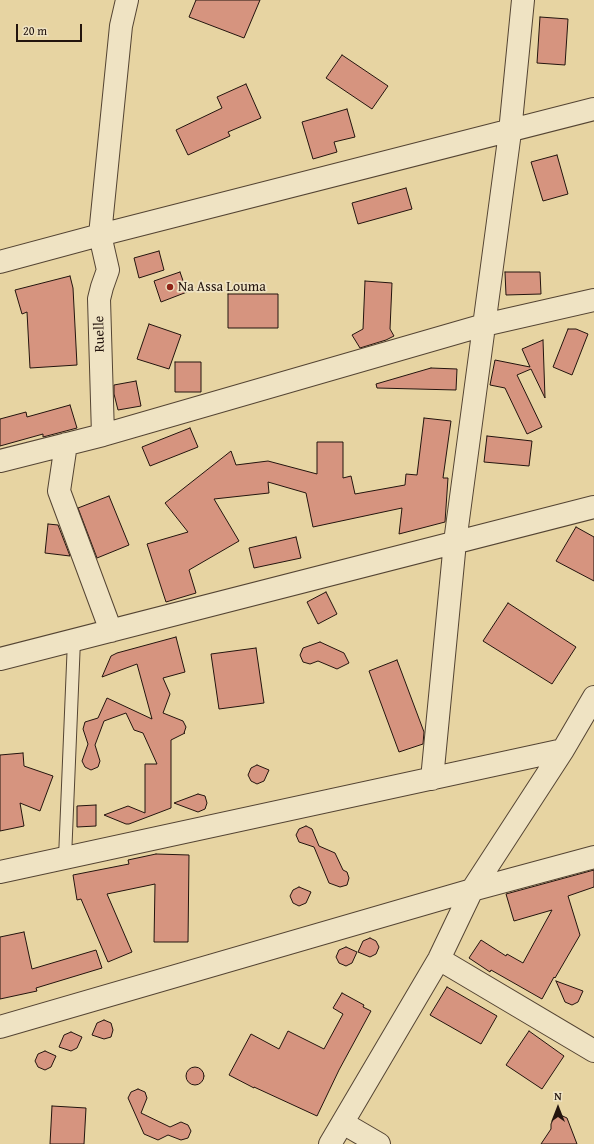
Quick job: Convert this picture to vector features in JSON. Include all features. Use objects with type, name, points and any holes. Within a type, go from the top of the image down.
[{"type":"street","name":"Ruelle","points":[[103,435],[99,299],[108,270],[100,235],[121,26],[127,0]]},
{"type":"street","points":[[432,778],[455,542],[510,132],[523,0]]},
{"type":"street","points":[[0,262],[100,235],[510,132],[594,109]]},
{"type":"street","points":[[0,461],[103,435],[484,325],[594,300]]},
{"type":"street","points":[[66,444],[59,491],[111,631]]},
{"type":"street","points":[[0,659],[594,507]]},
{"type":"street","points":[[330,1144],[440,959],[472,890],[562,750],[594,697]]},
{"type":"street","points":[[0,872],[562,750]]},
{"type":"street","points":[[0,1027],[472,890],[594,857]]},
{"type":"street","points":[[440,959],[594,1051]]},
{"type":"street","points":[[343,1123],[380,1144]]},
{"type":"lane","points":[[65,858],[74,640]]},
{"type":"building","points":[[196,0],[260,0],[244,38],[189,17]]},
{"type":"building","points":[[540,17],[568,19],[565,65],[537,63]]},
{"type":"building","points":[[342,55],[388,86],[372,109],[326,78]]},
{"type":"building","points":[[246,84],[261,118],[228,132],[230,136],[188,155],[176,130],[222,108],[217,97]]},
{"type":"building","points":[[347,109],[355,137],[334,142],[337,152],[313,159],[302,122]]},
{"type":"building","points":[[557,155],[568,194],[543,201],[531,162]]},
{"type":"building","points":[[406,188],[412,209],[358,224],[352,203]]},
{"type":"building","points":[[159,251],[164,270],[139,278],[134,258]]},
{"type":"building","name":"Na Assa Louma","points":[[180,272],[187,292],[161,302],[154,281]]},
{"type":"building","points":[[505,272],[540,272],[541,294],[506,295]]},
{"type":"building","points":[[70,276],[73,288],[77,365],[30,368],[27,312],[22,314],[15,290]]},
{"type":"building","points":[[365,281],[392,283],[390,329],[394,336],[360,348],[352,335],[363,329]]},
{"type":"building","points":[[228,294],[278,294],[278,328],[228,328]]},
{"type":"building","points":[[149,324],[181,335],[169,369],[137,359]]},
{"type":"building","points":[[568,329],[576,329],[588,334],[572,375],[553,367]]},
{"type":"building","points":[[543,340],[545,398],[531,369],[517,375],[542,427],[527,434],[505,388],[490,385],[495,360],[530,367],[522,349]]},
{"type":"building","points":[[175,362],[201,362],[201,392],[175,392]]},
{"type":"building","points":[[431,368],[457,369],[456,390],[377,388],[376,384]]},
{"type":"building","points":[[136,381],[141,406],[118,410],[114,394],[114,385]]},
{"type":"building","points":[[70,405],[77,428],[43,437],[43,434],[0,446],[0,419],[26,412],[27,417]]},
{"type":"building","points":[[424,418],[451,421],[443,478],[448,478],[445,522],[399,534],[402,508],[313,527],[306,493],[268,482],[269,493],[214,499],[239,541],[189,570],[196,593],[166,602],[147,544],[188,532],[165,503],[231,451],[236,465],[268,461],[317,474],[317,442],[343,442],[343,478],[351,476],[355,494],[405,485],[406,474],[417,475]]},
{"type":"building","points":[[190,428],[198,447],[150,466],[142,447]]},
{"type":"building","points":[[487,436],[532,441],[529,466],[484,462]]},
{"type":"building","points":[[109,496],[129,545],[97,558],[78,508]]},
{"type":"building","points":[[48,524],[58,525],[70,556],[45,553]]},
{"type":"building","points":[[576,527],[594,537],[594,581],[556,561]]},
{"type":"building","points":[[296,537],[301,558],[254,568],[249,548]]},
{"type":"building","points":[[326,592],[337,614],[318,624],[307,602]]},
{"type":"building","points":[[508,603],[576,647],[552,684],[483,641]]},
{"type":"building","points":[[176,637],[185,672],[163,678],[170,694],[163,713],[183,721],[186,727],[185,733],[171,740],[171,808],[126,824],[104,815],[128,806],[145,813],[145,764],[157,764],[143,733],[134,730],[126,713],[104,721],[95,745],[100,761],[98,767],[91,770],[85,767],[82,761],[88,744],[83,729],[85,722],[98,718],[107,698],[152,719],[137,664],[102,677],[111,656]]},
{"type":"building","points":[[320,642],[344,653],[349,663],[337,669],[318,661],[310,664],[303,662],[300,655],[303,648]]},
{"type":"building","points":[[256,648],[264,703],[219,709],[211,654]]},
{"type":"building","points":[[397,660],[424,732],[423,744],[399,752],[369,671]]},
{"type":"building","points":[[23,753],[24,766],[53,776],[40,811],[20,803],[24,826],[0,831],[0,755]]},
{"type":"building","points":[[257,765],[269,770],[264,781],[257,784],[251,781],[248,775],[251,768]]},
{"type":"building","points":[[198,794],[205,796],[207,803],[205,809],[198,812],[174,803]]},
{"type":"building","points":[[96,805],[96,826],[77,827],[77,806]]},
{"type":"building","points":[[306,826],[312,829],[319,846],[335,853],[343,870],[347,872],[349,878],[347,885],[340,887],[329,883],[314,847],[299,842],[296,835],[299,829]]},
{"type":"building","points":[[156,854],[189,855],[188,942],[154,942],[155,884],[107,894],[132,952],[108,962],[81,899],[77,900],[73,875],[129,864],[128,860]]},
{"type":"building","points":[[594,870],[594,887],[568,896],[580,935],[542,999],[491,970],[490,972],[469,958],[481,940],[506,956],[507,954],[523,963],[552,910],[514,921],[506,894]]},
{"type":"building","points":[[299,887],[311,892],[306,903],[299,906],[293,903],[290,896],[293,890]]},
{"type":"building","points":[[24,932],[32,969],[96,950],[102,968],[36,988],[37,991],[0,999],[0,937]]},
{"type":"building","points":[[370,938],[376,941],[379,947],[376,954],[370,957],[358,952],[363,941]]},
{"type":"building","points":[[346,947],[357,952],[352,963],[346,966],[339,963],[336,957],[339,950]]},
{"type":"building","points":[[556,981],[583,991],[578,1002],[572,1005],[565,1002]]},
{"type":"building","points":[[447,987],[497,1016],[481,1044],[430,1015]]},
{"type":"building","points":[[342,993],[364,1005],[363,1007],[371,1011],[339,1070],[317,1116],[254,1088],[229,1075],[251,1034],[279,1049],[288,1031],[324,1049],[343,1014],[333,1008]]},
{"type":"building","points":[[104,1020],[111,1023],[113,1030],[111,1037],[104,1039],[92,1035],[97,1023]]},
{"type":"building","points":[[529,1031],[564,1056],[542,1089],[506,1065]]},
{"type":"building","points":[[71,1032],[82,1037],[77,1048],[71,1051],[59,1047],[64,1035]]},
{"type":"building","points":[[45,1051],[56,1056],[51,1067],[45,1070],[38,1067],[35,1061],[38,1054]]},
{"type":"building","points":[[195,1067],[201,1070],[204,1076],[201,1082],[195,1085],[189,1082],[186,1076],[189,1070]]},
{"type":"building","points":[[138,1089],[145,1092],[147,1098],[141,1113],[170,1127],[181,1122],[188,1125],[191,1131],[188,1138],[181,1140],[168,1135],[158,1140],[144,1134],[128,1098],[131,1092]]},
{"type":"building","points":[[52,1106],[86,1108],[84,1144],[50,1144]]},
{"type":"building","points":[[556,1113],[567,1118],[577,1144],[541,1144],[551,1129],[551,1124]]},
{"type":"place","name":"Na Assa Louma","points":[[170,287]]}]
